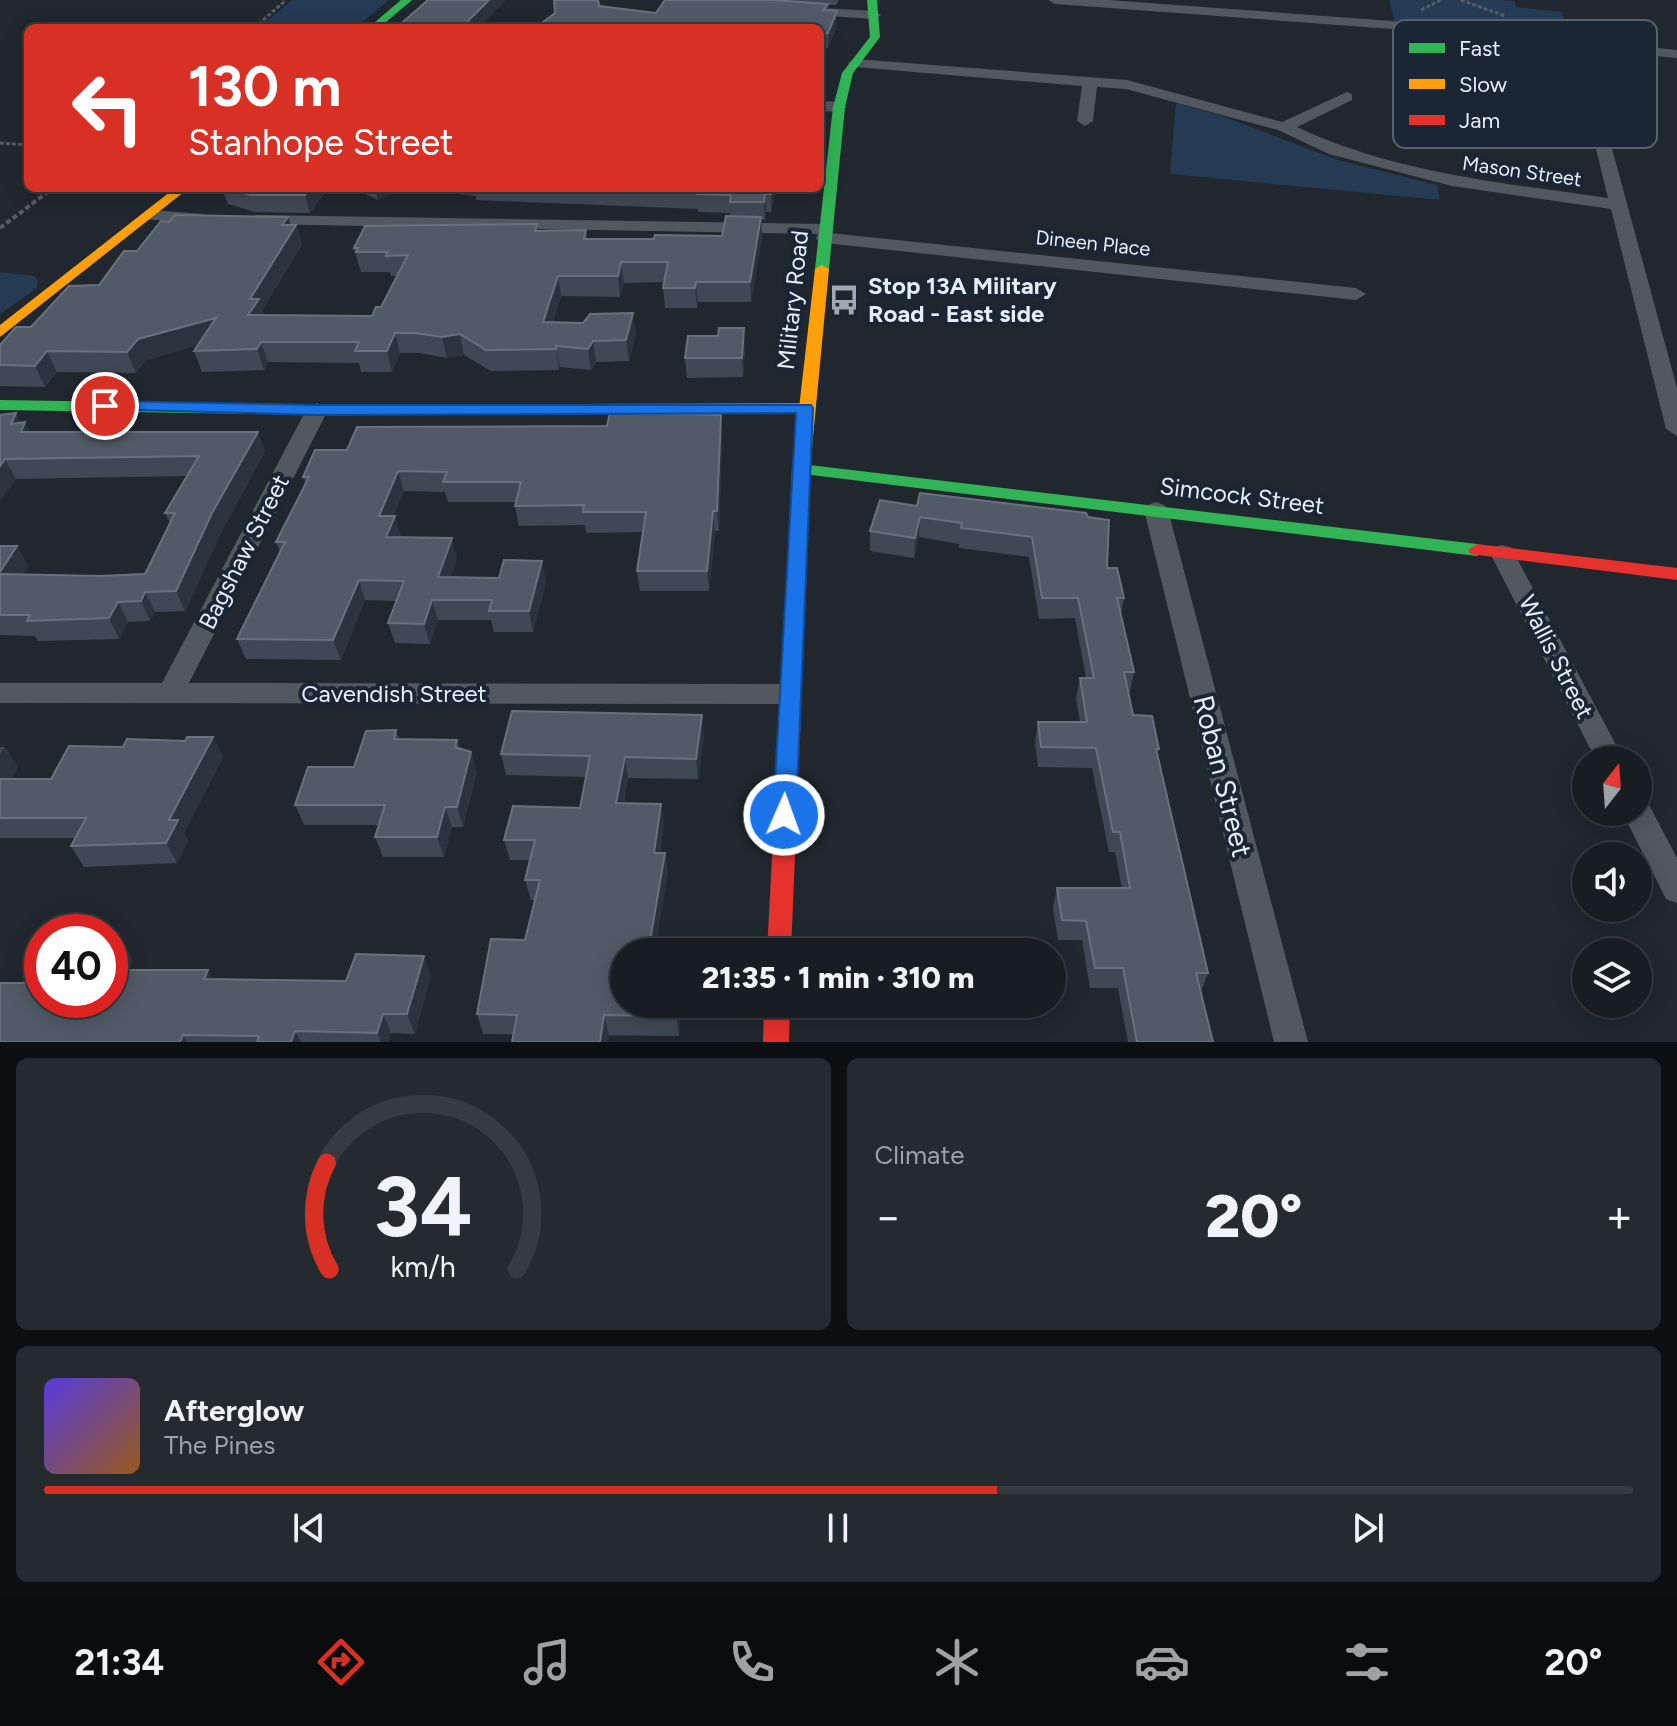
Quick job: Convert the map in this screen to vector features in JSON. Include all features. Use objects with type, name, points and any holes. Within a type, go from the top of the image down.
[{"type":"street","points":[[378,24],[407,0]]},
{"type":"street","points":[[1055,0],[1393,25]]},
{"type":"street","points":[[790,10],[873,8]]},
{"type":"street","name":"Military Road","points":[[779,938],[788,694],[801,469],[825,234],[829,106],[848,73],[875,37],[873,8]]},
{"type":"street","points":[[1657,52],[1677,54]]},
{"type":"street","name":"Mason Street","points":[[855,63],[1090,81],[1151,90],[1284,127],[1335,151],[1452,181],[1618,205]]},
{"type":"street","points":[[1085,121],[1090,81]]},
{"type":"street","points":[[1284,127],[1347,97]]},
{"type":"street","points":[[1603,148],[1670,387],[1677,429]]},
{"type":"street","points":[[3,329],[178,192]]},
{"type":"street","name":"Dineen Place","points":[[151,215],[235,220],[825,234],[1356,294]]},
{"type":"street","points":[[5,404],[317,410],[805,408]]},
{"type":"street","name":"Bagshaw Street","points":[[170,694],[317,410]]},
{"type":"street","name":"Simcock Street","points":[[801,469],[1677,574]]},
{"type":"street","name":"Roban Street","points":[[1156,510],[1291,1042]]},
{"type":"street","name":"Wallis Street","points":[[1502,553],[1603,746]]},
{"type":"street","name":"Cavendish Street","points":[[0,693],[788,694]]},
{"type":"street","points":[[1644,826],[1677,889]]},
{"type":"street","points":[[776,1042],[777,1018]]},
{"type":"path","points":[[259,24],[286,0]]},
{"type":"path","points":[[0,143],[24,145]]},
{"type":"path","points":[[0,228],[48,192]]},
{"type":"shaded area","points":[[292,0],[389,0],[360,24],[263,24]]},
{"type":"shaded area","points":[[1389,0],[1515,1],[1516,7],[1562,12],[1564,20],[1394,20]]},
{"type":"shaded area","points":[[1176,103],[1222,116],[1338,160],[1437,185],[1440,200],[1170,174]]},
{"type":"shaded area","points":[[0,272],[35,276],[38,281],[37,288],[0,314]]},
{"type":"building","points":[[428,0],[489,0],[465,24],[401,24]]},
{"type":"building","points":[[554,0],[598,0],[599,6],[656,13],[665,0],[773,0],[828,4],[823,10],[837,11],[828,33],[824,34],[824,24],[540,24],[555,13]]},
{"type":"building","points":[[240,192],[307,192],[305,195],[250,195]]},
{"type":"building","points":[[771,192],[765,194],[764,202],[730,202],[731,195],[697,194]]},
{"type":"building","points":[[175,215],[288,217],[282,225],[296,225],[250,299],[259,299],[248,315],[372,316],[376,307],[381,307],[408,255],[356,252],[358,248],[354,248],[365,226],[537,224],[535,231],[586,230],[584,239],[654,239],[655,235],[722,236],[726,216],[761,217],[750,282],[696,282],[695,288],[663,288],[668,262],[621,262],[618,276],[558,276],[543,322],[583,323],[590,314],[633,313],[626,340],[593,341],[588,349],[556,346],[556,349],[486,350],[460,334],[442,337],[395,333],[387,351],[355,351],[359,342],[261,342],[257,349],[194,351],[216,318],[138,339],[127,352],[47,351],[35,366],[0,365],[0,345],[16,327],[31,327],[69,286],[99,285],[124,251],[137,251],[161,221],[169,222]]},
{"type":"building","points":[[719,328],[744,328],[742,358],[685,358],[688,336],[718,336]]},
{"type":"building","points":[[16,413],[11,424],[25,422],[21,432],[258,432],[212,513],[176,591],[145,592],[141,601],[118,602],[109,618],[27,621],[30,615],[0,615],[0,574],[145,574],[175,513],[165,513],[199,456],[5,459],[0,466],[0,415]]},
{"type":"building","points":[[610,413],[721,415],[717,511],[713,511],[707,571],[637,571],[646,512],[583,512],[584,505],[515,506],[521,482],[443,482],[447,472],[398,471],[379,516],[395,516],[386,537],[452,538],[438,577],[499,578],[504,560],[542,561],[529,611],[489,611],[492,600],[432,600],[424,624],[388,623],[404,581],[359,580],[333,640],[237,639],[285,542],[276,542],[309,477],[303,477],[315,450],[347,450],[357,427],[607,426]]},
{"type":"building","points":[[920,493],[1086,513],[1088,517],[1109,520],[1107,568],[1117,568],[1124,598],[1117,598],[1134,672],[1124,672],[1133,715],[1152,716],[1159,749],[1156,749],[1208,973],[1196,973],[1213,1042],[1137,1042],[1123,968],[1095,968],[1086,921],[1062,920],[1057,888],[1130,888],[1120,832],[1113,832],[1096,748],[1041,747],[1038,722],[1087,722],[1080,678],[1094,678],[1078,598],[1042,598],[1032,537],[961,528],[962,523],[920,517],[915,538],[870,531],[880,500],[917,506]]},
{"type":"building","points":[[0,546],[17,546],[0,572]]},
{"type":"building","points":[[512,711],[702,715],[696,759],[625,757],[616,803],[661,804],[654,853],[665,853],[651,938],[610,938],[610,1015],[604,1015],[600,1042],[512,1042],[517,1015],[477,1014],[491,939],[525,940],[540,880],[525,880],[535,840],[504,840],[513,806],[580,808],[590,756],[501,754]]},
{"type":"building","points":[[396,730],[394,739],[457,740],[455,747],[471,752],[457,807],[445,807],[437,837],[375,837],[385,805],[295,805],[308,767],[354,767],[366,731]]},
{"type":"building","points":[[187,737],[213,737],[169,820],[178,820],[166,843],[71,846],[86,818],[0,818],[0,779],[51,779],[69,746],[123,747],[127,739],[185,741]]},
{"type":"building","points":[[356,954],[424,956],[407,1014],[383,1014],[377,1033],[295,1031],[291,1042],[257,1042],[259,1036],[183,1035],[180,1042],[0,1042],[0,983],[24,983],[24,1018],[128,1018],[128,970],[208,970],[204,979],[346,981]]},
{"type":"traffic: fast","points":[[378,24],[407,0]]},
{"type":"traffic: fast","points":[[822,269],[839,107],[848,73],[875,37],[872,0]]},
{"type":"traffic: fast","points":[[0,405],[317,410],[805,408]]},
{"type":"traffic: fast","points":[[801,469],[1477,550]]},
{"type":"traffic: slow","points":[[0,332],[178,192]]},
{"type":"traffic: slow","points":[[796,590],[801,469],[822,269]]},
{"type":"traffic: jam","points":[[1477,550],[1677,574]]},
{"type":"traffic: jam","points":[[780,938],[796,590]]},
{"type":"traffic: jam","points":[[776,1042],[777,1018]]},
{"type":"place","name":"Stop 13A Military Road - East side","points":[[844,300]]},
{"type":"route","points":[[105,406],[317,410],[805,408],[784,815]]}]
